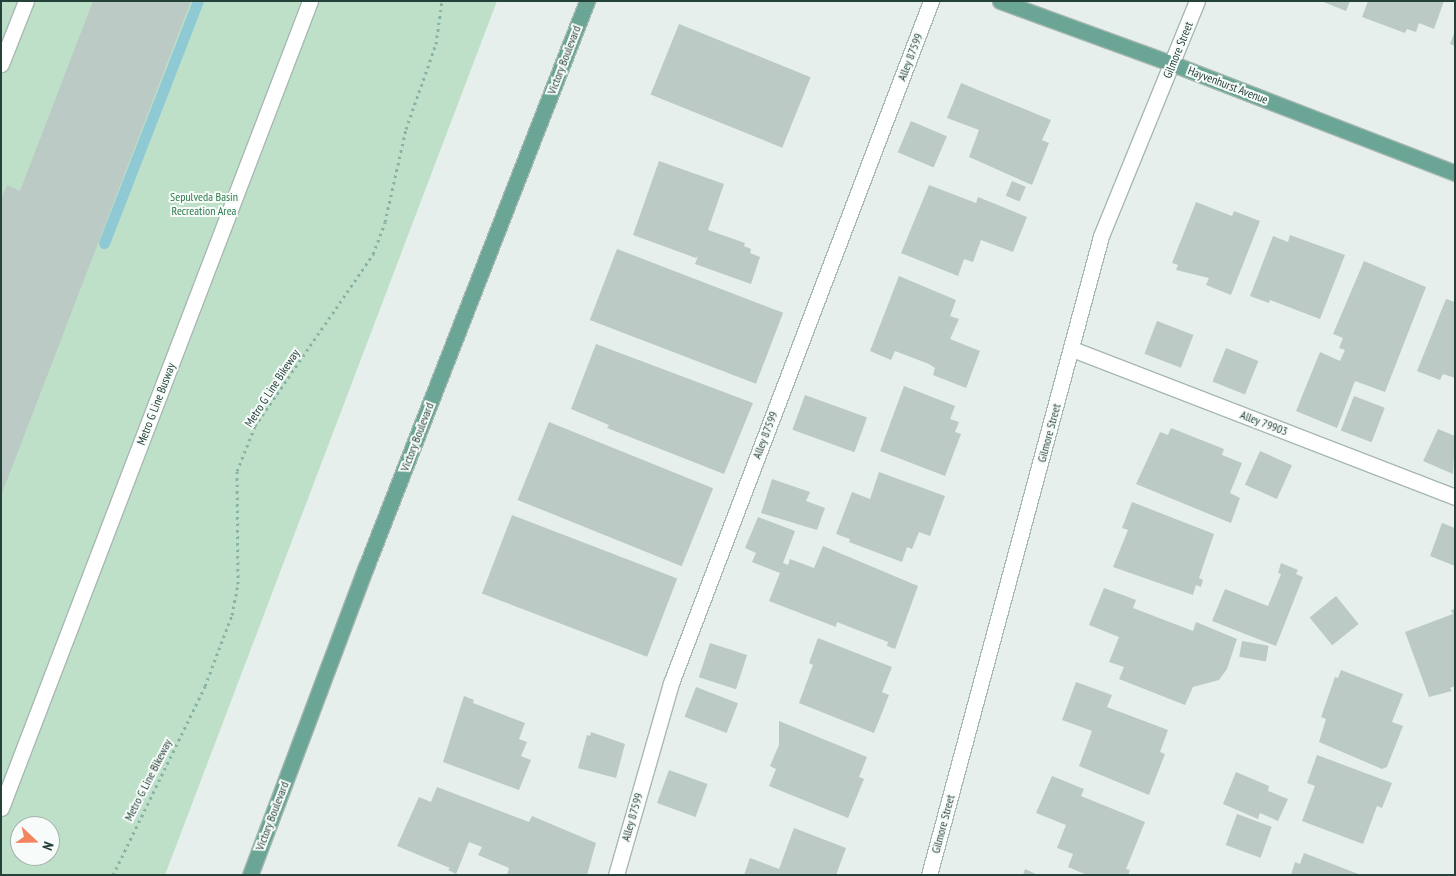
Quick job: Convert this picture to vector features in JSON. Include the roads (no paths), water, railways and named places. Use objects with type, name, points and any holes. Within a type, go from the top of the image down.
[{"type":"main road","name":"Victory Boulevard","points":[[250,875],[366,567],[587,1]]},
{"type":"main road","name":"Hayvenhurst Avenue","points":[[1000,1],[1173,64],[1455,173]]},
{"type":"street","points":[[1,64],[26,1]]},
{"type":"street","name":"Metro G Line Busway","points":[[1,808],[310,1]]},
{"type":"street","name":"Alley 87599","points":[[616,875],[671,683],[932,1]]},
{"type":"street","name":"Gilmore Street","points":[[929,875],[1101,236],[1173,64],[1197,1]]},
{"type":"street","name":"Alley 79903","points":[[1072,349],[1455,497]]},
{"type":"waterway","points":[[104,243],[198,1]]},
{"type":"park label","name":"Sepulveda Basin Recreation Area","points":[[204,204]]}]
